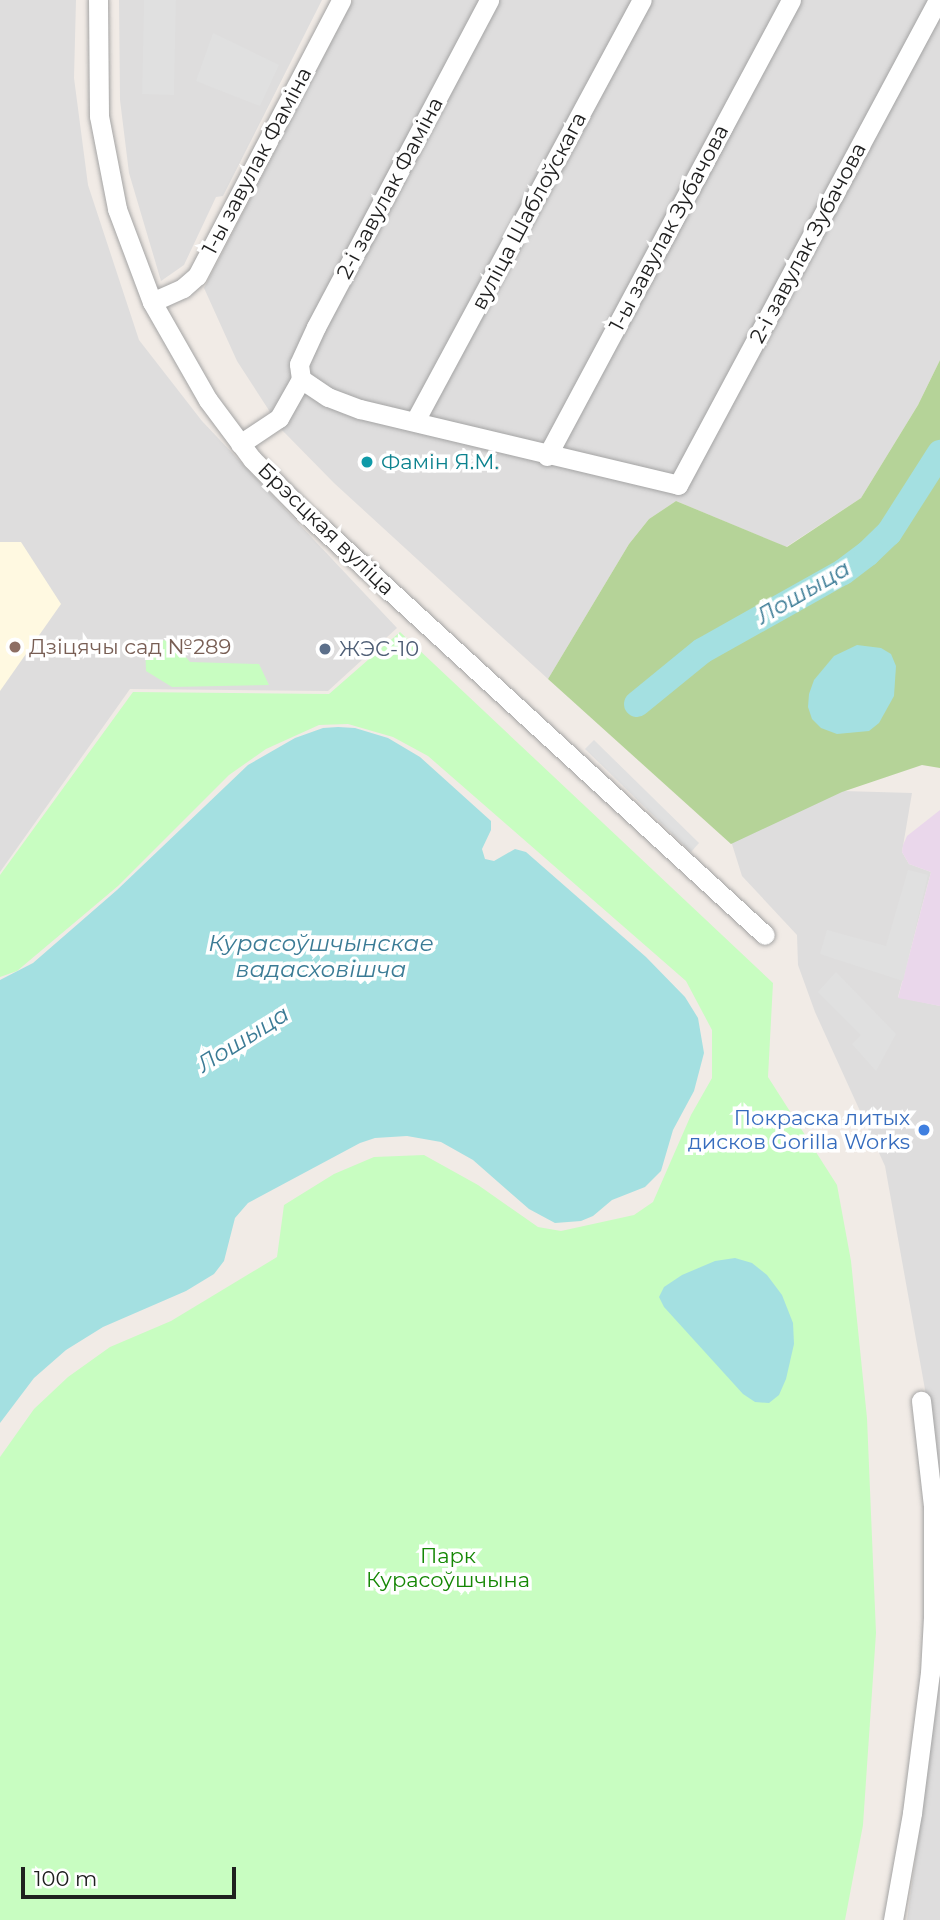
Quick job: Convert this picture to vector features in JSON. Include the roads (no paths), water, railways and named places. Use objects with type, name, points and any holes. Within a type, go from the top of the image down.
[{"type":"street","name":"Брэсцкая вуліца","points":[[98,0],[99,116],[117,209],[152,302],[208,400],[240,443],[302,510],[765,936]]},
{"type":"street","name":"1-ы завулак Фаміна","points":[[152,302],[183,288],[197,276],[341,0]]},
{"type":"street","name":"2-і завулак Фаміна","points":[[240,443],[279,418],[301,379],[299,364],[316,327],[489,0]]},
{"type":"street","name":"вуліца Шаблоўскага","points":[[415,421],[642,0]]},
{"type":"street","name":"1-ы завулак Зубачова","points":[[547,456],[791,0]]},
{"type":"street","name":"2-і завулак Зубачова","points":[[547,456],[678,485],[938,0]]},
{"type":"street","points":[[301,379],[328,397],[360,409],[547,456]]},
{"type":"street","points":[[893,1920],[930,1674],[933,1506],[921,1402]]},
{"type":"water","points":[[857,645],[881,648],[891,654],[896,666],[894,696],[879,723],[869,731],[837,734],[821,728],[812,719],[808,707],[809,694],[814,680],[834,656]]},
{"type":"water","name":"Курасоўшчынскае вадасховішча","points":[[323,728],[355,728],[388,738],[420,757],[491,821],[491,830],[482,849],[485,859],[494,861],[515,849],[526,852],[646,957],[685,997],[698,1018],[704,1053],[694,1091],[673,1130],[661,1171],[645,1187],[612,1200],[593,1216],[581,1221],[555,1223],[529,1209],[473,1160],[441,1142],[407,1136],[375,1138],[360,1143],[248,1203],[235,1218],[224,1261],[214,1274],[186,1291],[103,1327],[66,1350],[34,1378],[0,1423],[0,980],[33,963],[117,890],[248,765],[295,738]]},
{"type":"water","points":[[735,1258],[752,1263],[767,1275],[782,1295],[793,1323],[794,1344],[786,1379],[779,1395],[769,1403],[755,1402],[743,1394],[664,1307],[659,1297],[664,1287],[682,1275],[715,1261]]},
{"type":"waterway","name":"Лошыца","points":[[637,704],[702,651],[843,572],[867,554],[889,533],[940,453]]},
{"type":"place","name":"Фамін Я.М.","points":[[367,462]]},
{"type":"place","name":"Дзіцячы сад №289","points":[[15,647]]},
{"type":"place","name":"ЖЭС-10","points":[[325,649]]},
{"type":"place","name":"Покраска литых дисков Gorilla Works","points":[[924,1130]]},
{"type":"park label","name":"Парк Курасоўшчына","points":[[448,1568]]}]
